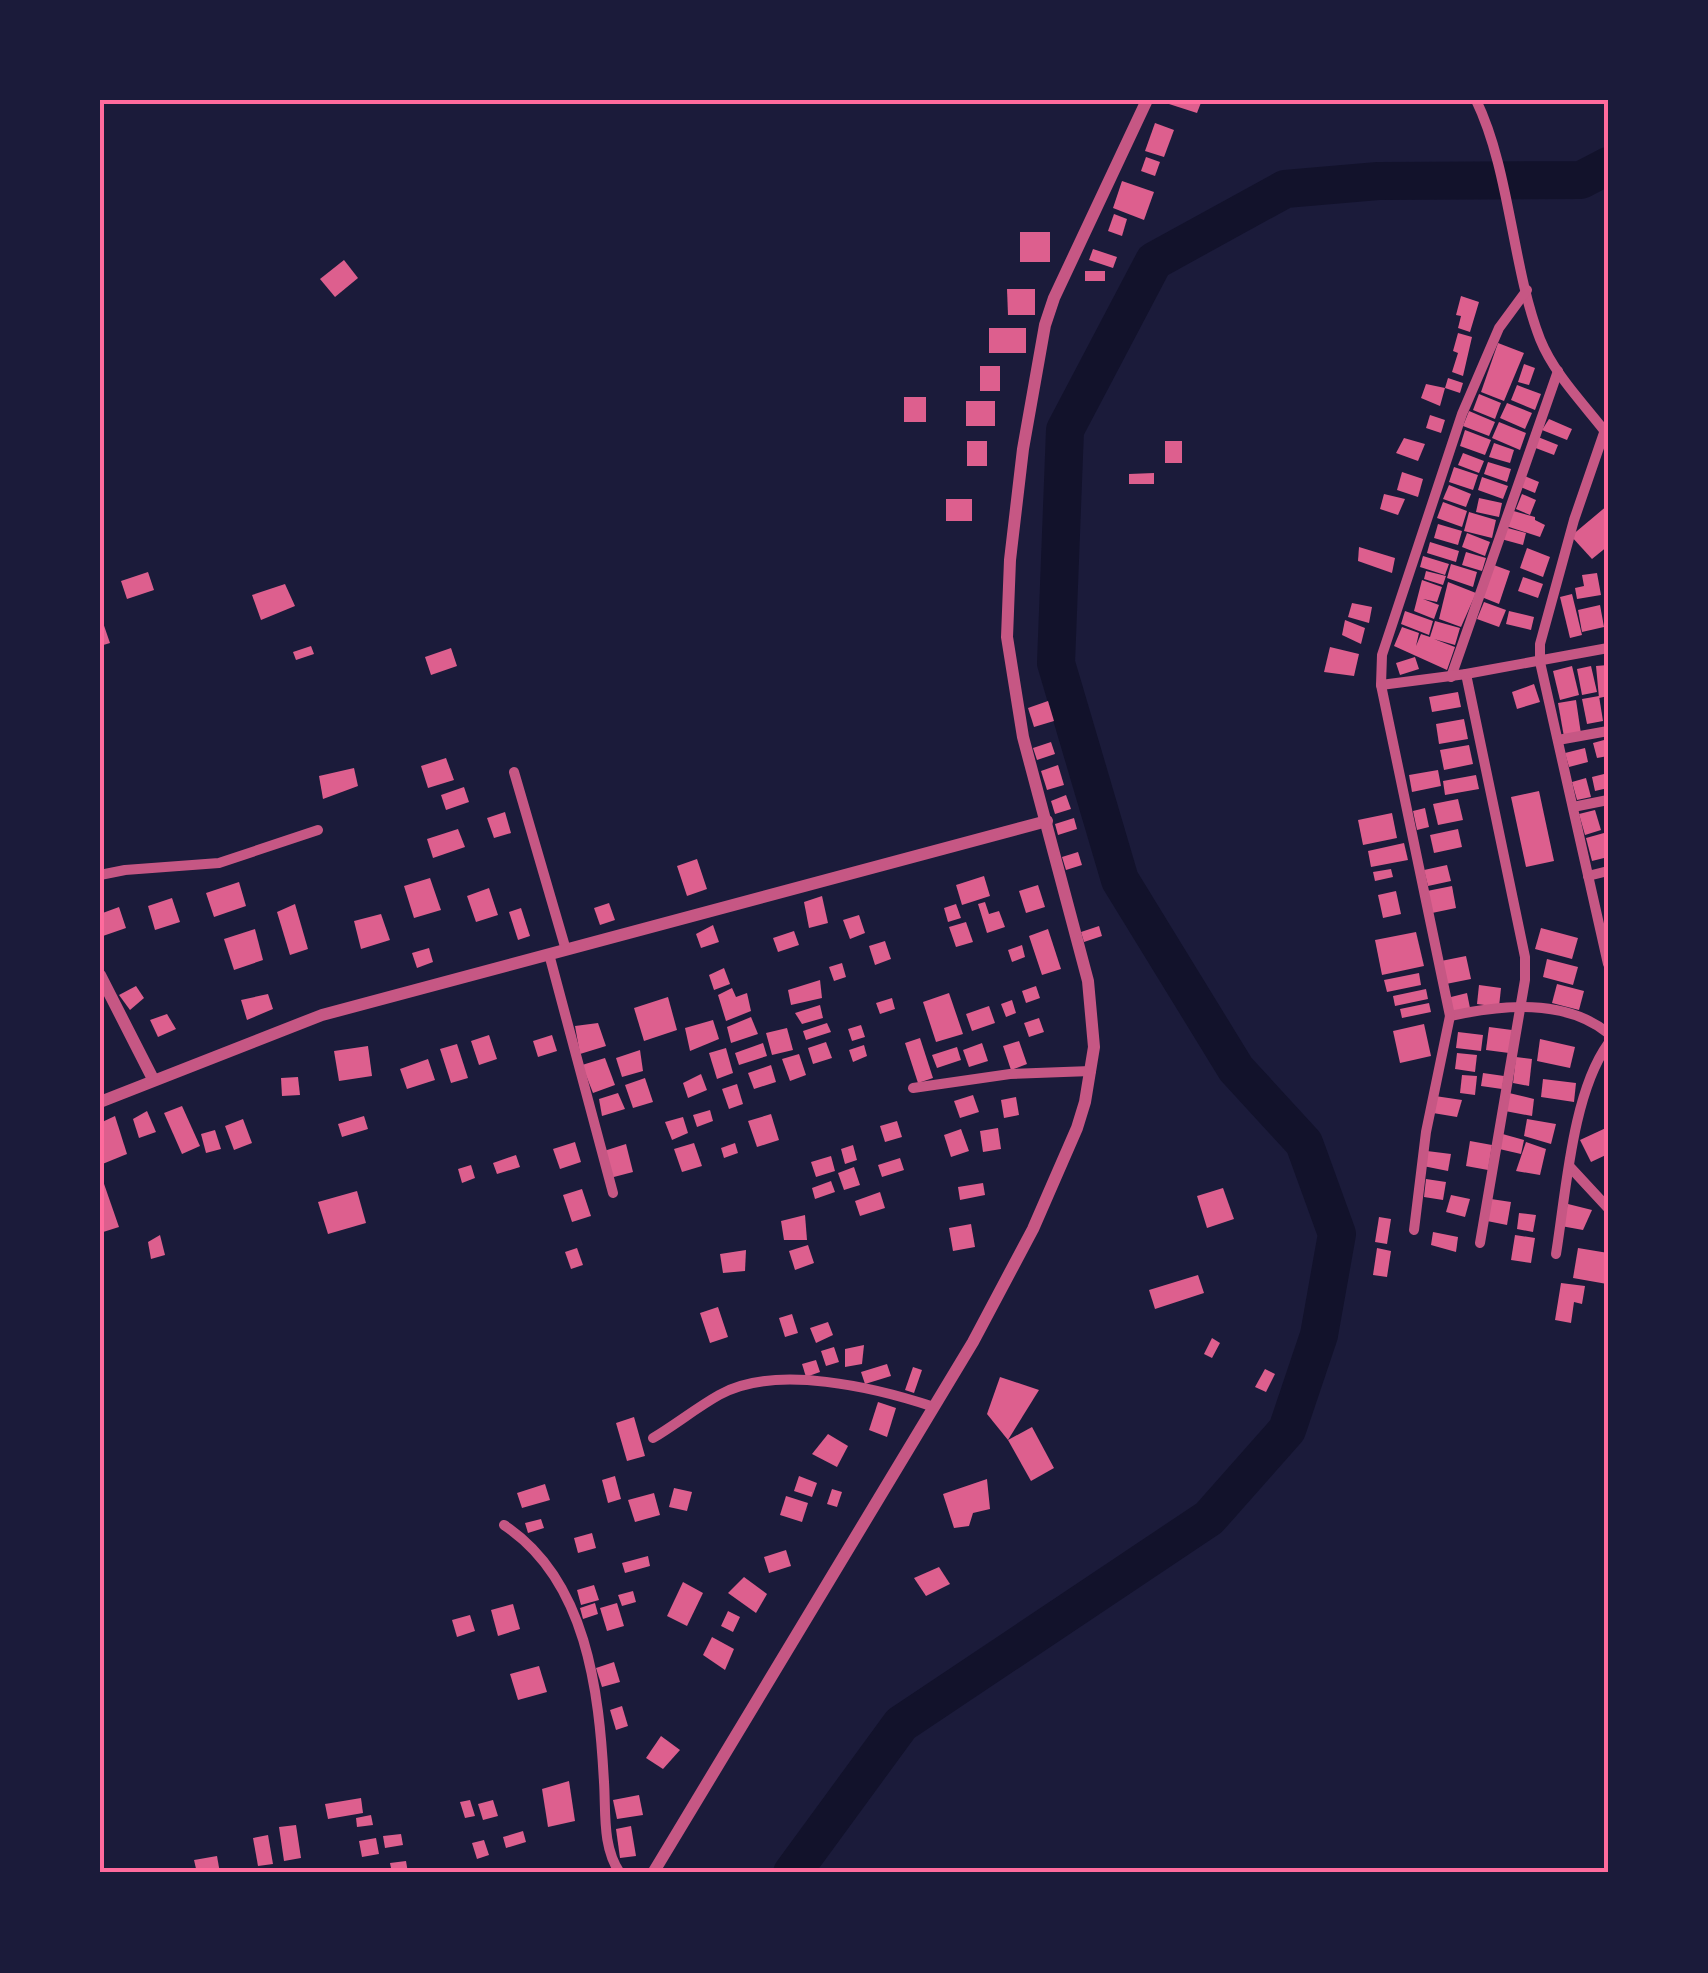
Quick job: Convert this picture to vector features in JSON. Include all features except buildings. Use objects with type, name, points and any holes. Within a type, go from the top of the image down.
[{"type":"street","points":[[653,1873],[973,1342],[1077,1128],[1094,1047],[1088,981],[1015,704],[1007,637],[1010,560],[1045,325],[1146,100]]},
{"type":"street","points":[[1476,100],[1514,230],[1539,336],[1558,371],[1606,432],[1542,629],[1540,662],[1608,964]]},
{"type":"street","points":[[1414,1230],[1426,1132],[1450,1016],[1381,685],[1382,654],[1462,414],[1499,328],[1527,290]]},
{"type":"street","points":[[1450,677],[1558,371]]},
{"type":"street","points":[[1381,685],[1450,677],[1608,648]]},
{"type":"street","points":[[1466,674],[1525,957],[1521,1008],[1480,1243]]},
{"type":"street","points":[[1558,740],[1608,731]]},
{"type":"street","points":[[514,772],[566,950]]},
{"type":"street","points":[[1573,807],[1608,800]]},
{"type":"street","points":[[100,1102],[322,1014],[1047,821]]},
{"type":"street","points":[[100,875],[219,862],[318,830]]},
{"type":"street","points":[[1588,876],[1608,871]]},
{"type":"street","points":[[549,954],[613,1194]]},
{"type":"street","points":[[100,975],[153,1079]]},
{"type":"street","points":[[1450,1016],[1521,1008],[1569,1012],[1608,1033]]},
{"type":"street","points":[[1556,1254],[1589,1081],[1608,1044]]},
{"type":"street","points":[[913,1088],[1010,1074],[1091,1072]]},
{"type":"street","points":[[1570,1167],[1608,1208]]},
{"type":"street","points":[[653,1438],[721,1394],[746,1385],[835,1382],[896,1394],[934,1407]]},
{"type":"street","points":[[504,1525],[531,1544],[544,1559],[582,1633],[598,1708],[607,1834],[620,1873]]},
{"type":"waterway","points":[[792,1873],[901,1724],[1209,1518],[1287,1430],[1319,1335],[1337,1234],[1304,1143],[1236,1069],[1120,880],[1056,663],[1065,430],[1154,261],[1285,189],[1378,181],[1581,180],[1608,166]]}]
